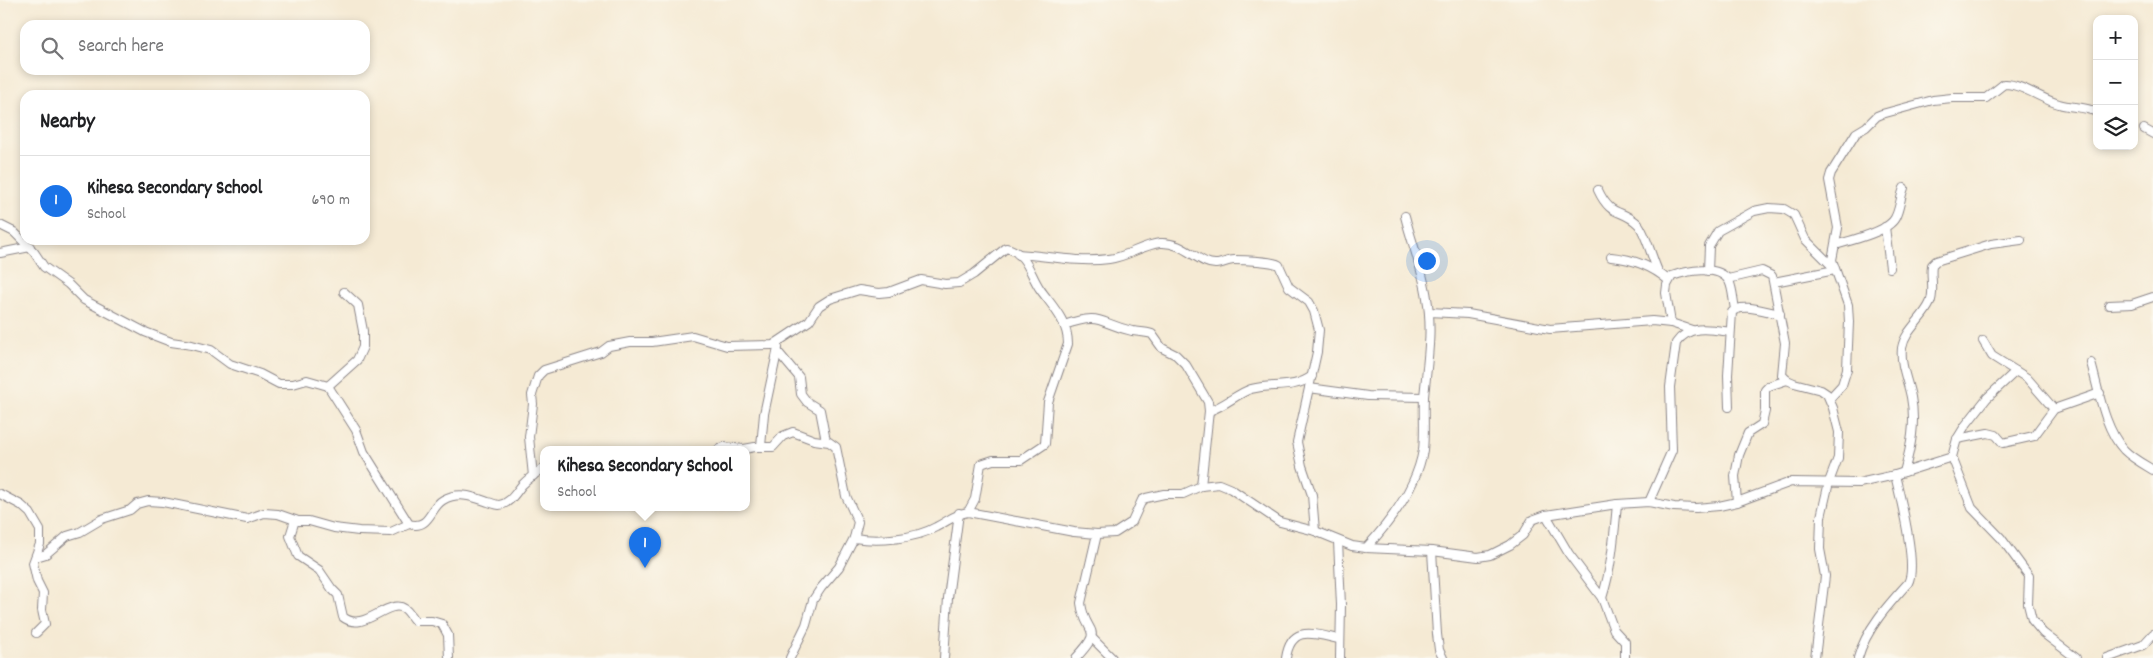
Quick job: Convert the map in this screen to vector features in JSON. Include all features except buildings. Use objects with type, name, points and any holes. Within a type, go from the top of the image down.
[{"type":"street","points":[[1830,398],[1838,390],[1844,378],[1849,347],[1848,305],[1832,260],[1838,228],[1830,180],[1831,173],[1856,134],[1882,114],[1933,100],[1986,98],[2004,84],[2009,84],[2058,104],[2080,106],[2093,111]]},
{"type":"street","points":[[2144,129],[2153,134]]},
{"type":"street","points":[[1835,245],[1885,227],[1894,220],[1904,188]]},
{"type":"street","points":[[1598,190],[1605,204],[1610,209],[1631,220],[1642,230],[1658,271]]},
{"type":"street","points":[[1708,270],[1709,246],[1714,236],[1744,216],[1769,208],[1784,210],[1794,215],[1806,239],[1834,269]]},
{"type":"street","points":[[1366,548],[1393,517],[1414,479],[1422,451],[1424,397],[1429,356],[1429,312],[1427,297],[1405,216]]},
{"type":"street","points":[[0,225],[10,229],[20,238]]},
{"type":"street","points":[[1885,227],[1890,268]]},
{"type":"street","points":[[1904,472],[1911,448],[1914,418],[1903,364],[1902,347],[1907,334],[1931,302],[1932,265],[1936,261],[1991,244],[2021,240]]},
{"type":"street","points":[[1018,254],[1093,261],[1126,255],[1160,243],[1182,248],[1211,264],[1233,260],[1276,263],[1290,287],[1309,302],[1314,311],[1319,330],[1317,352],[1297,442],[1302,466],[1312,494],[1315,531]]},
{"type":"street","points":[[0,253],[30,247],[44,267],[68,284],[84,300],[145,332],[171,342],[211,350],[230,364],[260,374],[279,384],[293,384],[307,380],[328,386],[356,430],[364,452],[409,524]]},
{"type":"street","points":[[761,446],[764,414],[778,347],[809,321],[819,306],[859,290],[889,292],[921,280],[945,284],[959,283],[974,274],[1001,251],[1006,248],[1011,249],[1028,264],[1037,285],[1052,302],[1064,325],[1068,344],[1048,402],[1045,444],[1021,460],[993,460],[981,464],[975,499],[968,512]]},
{"type":"street","points":[[1611,257],[1628,260],[1658,271],[1668,280]]},
{"type":"street","points":[[1774,282],[1834,269]]},
{"type":"street","points":[[1671,324],[1666,293],[1668,280],[1672,276],[1708,270],[1728,279],[1762,271],[1772,276],[1774,282],[1785,343],[1782,375],[1787,380],[1821,390],[1830,398],[1839,432],[1840,446],[1821,517],[1820,549],[1825,576],[1815,658]]},
{"type":"street","points":[[1728,279],[1734,309],[1731,317],[1730,332],[1729,407]]},
{"type":"street","points":[[328,386],[357,360],[363,347],[363,332],[358,306],[344,292]]},
{"type":"street","points":[[2109,305],[2132,304],[2153,297]]},
{"type":"street","points":[[1734,309],[1747,308],[1780,314]]},
{"type":"street","points":[[1429,312],[1482,316],[1537,329],[1636,322],[1671,324],[1692,330],[1707,329],[1730,332]]},
{"type":"street","points":[[1064,325],[1089,318],[1099,319],[1132,331],[1152,334],[1162,348],[1176,354],[1186,365],[1208,402],[1209,411],[1201,486]]},
{"type":"street","points":[[1649,502],[1672,450],[1670,387],[1673,352],[1680,337],[1692,330]]},
{"type":"street","points":[[533,476],[530,437],[532,395],[541,372],[601,352],[609,346],[630,342],[652,342],[693,336],[732,346],[743,344],[778,347],[799,377],[801,394],[807,402],[820,409],[826,441]]},
{"type":"street","points":[[1983,341],[1992,356],[2035,386],[2054,409]]},
{"type":"street","points":[[2091,363],[2111,429],[2117,440],[2134,458],[2153,470]]},
{"type":"street","points":[[2016,371],[1987,398],[1957,439],[1952,457],[1972,508],[2001,538],[2029,576],[2028,604],[2032,620],[2043,633],[2076,658]]},
{"type":"street","points":[[1209,411],[1225,405],[1248,390],[1301,383],[1312,376]]},
{"type":"street","points":[[1736,502],[1736,464],[1748,433],[1762,424],[1766,387],[1787,380]]},
{"type":"street","points":[[1309,388],[1387,397],[1424,397]]},
{"type":"street","points":[[1957,439],[1988,432],[1996,435],[2003,443],[2028,438],[2038,432],[2054,409],[2100,393]]},
{"type":"street","points":[[750,448],[773,447],[784,436],[794,432],[814,440],[833,443],[838,450],[844,488],[858,522],[854,538],[839,567],[813,600],[806,625],[790,658]]},
{"type":"street","points":[[854,538],[874,540],[900,538],[936,527],[959,513],[968,512],[1049,528],[1097,534],[1115,533],[1132,522],[1142,500],[1146,498],[1164,494],[1183,494],[1201,486],[1219,484],[1231,489],[1280,522],[1315,531],[1338,541],[1366,548],[1432,551],[1466,556],[1490,555],[1510,545],[1523,535],[1532,520],[1546,514],[1617,504],[1649,502],[1674,507],[1696,508],[1736,502],[1791,482],[1859,483],[1895,475],[1952,457]]},
{"type":"street","points":[[36,557],[46,554],[67,536],[80,532],[102,519],[130,510],[137,504],[148,501],[163,502],[247,519],[269,513],[281,514],[295,520],[312,521],[334,528],[359,532],[391,532],[409,524],[416,525],[429,520],[438,503],[462,494],[495,504],[502,504],[512,498],[540,471]]},
{"type":"street","points":[[1858,658],[1861,646],[1870,631],[1908,583],[1912,574],[1910,550],[1895,475]]},
{"type":"street","points":[[0,494],[21,504],[36,524],[41,535],[40,544],[33,563],[37,580],[43,593],[42,610],[45,624],[36,633]]},
{"type":"street","points":[[1602,598],[1609,577],[1614,550],[1617,504]]},
{"type":"street","points":[[944,658],[948,598],[959,513]]},
{"type":"street","points":[[1546,514],[1569,554],[1602,598],[1614,630],[1625,642],[1625,658]]},
{"type":"street","points":[[295,520],[290,536],[298,556],[319,570],[338,595],[343,617],[357,623],[379,612],[399,607],[404,608],[415,621],[432,620],[442,624],[448,635],[449,658]]},
{"type":"street","points":[[1076,658],[1092,639],[1093,634],[1082,611],[1081,603],[1097,534]]},
{"type":"street","points":[[1338,541],[1341,606],[1340,658]]},
{"type":"street","points":[[1432,551],[1437,634],[1439,650],[1443,658]]},
{"type":"street","points":[[1286,658],[1290,643],[1294,637],[1304,633],[1339,639]]},
{"type":"street","points":[[2107,658],[2143,645],[2153,634]]},
{"type":"street","points":[[1092,639],[1112,658]]},
{"type":"place","name":"Kihesa Secondary School","points":[[645,568]]}]
